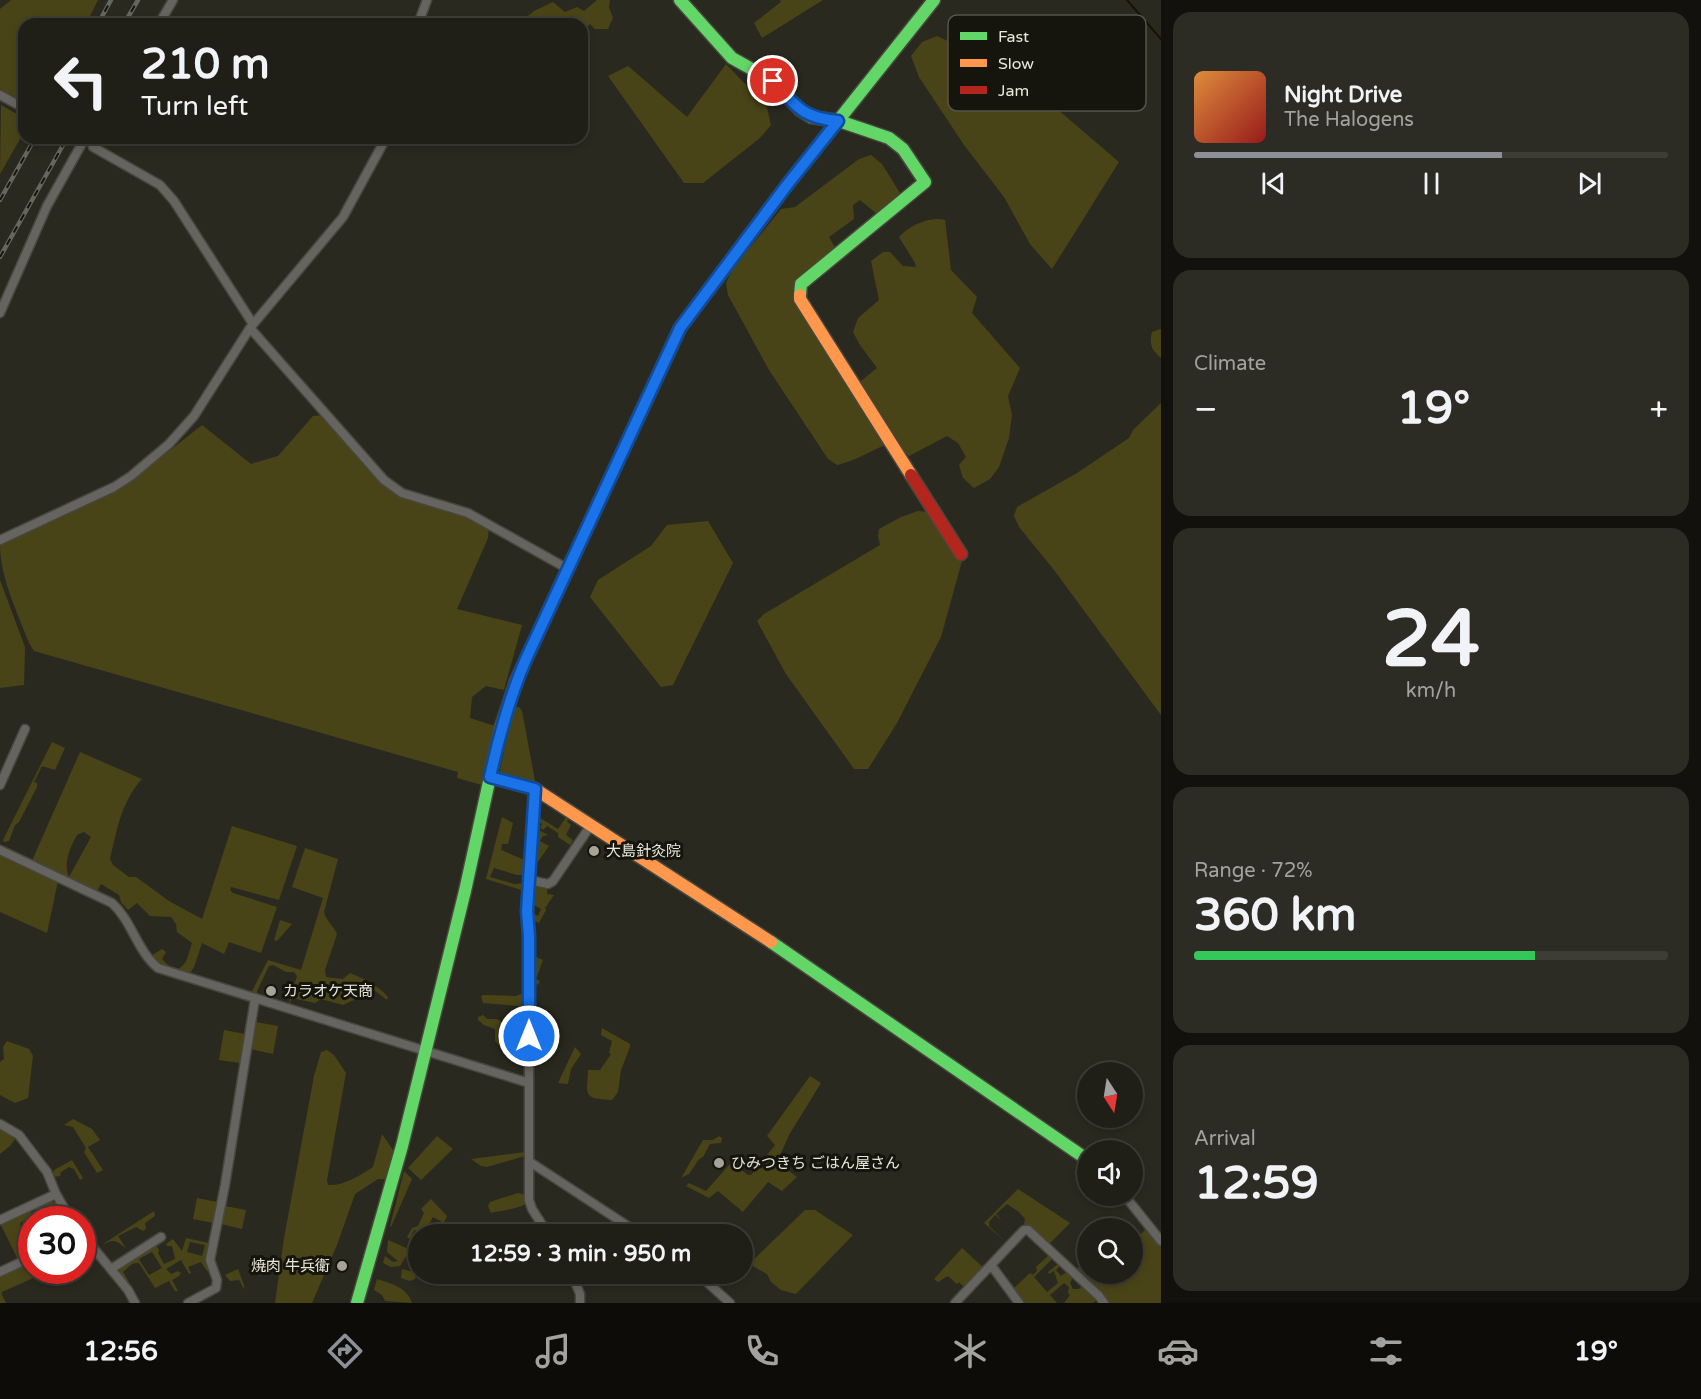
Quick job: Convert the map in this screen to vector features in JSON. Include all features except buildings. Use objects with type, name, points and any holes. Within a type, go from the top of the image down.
[{"type":"street","points":[[162,18],[173,0]]},
{"type":"street","points":[[420,18],[427,0]]},
{"type":"street","points":[[680,0],[732,58],[773,81],[800,110],[811,117],[873,130],[889,138],[903,149],[925,182],[801,284],[800,299],[961,554]]},
{"type":"street","points":[[357,1303],[402,1146],[465,891],[509,699],[680,328],[787,185],[934,0]]},
{"type":"street","points":[[0,95],[18,105]]},
{"type":"street","points":[[0,313],[47,207],[82,144]]},
{"type":"street","points":[[0,540],[114,487],[161,451],[194,416],[251,326],[343,217],[383,144]]},
{"type":"street","points":[[93,147],[160,185],[174,201],[251,326],[370,468],[402,493],[468,513],[568,569]]},
{"type":"street","points":[[0,785],[25,729]]},
{"type":"street","points":[[490,777],[535,789],[786,952],[1077,1152]]},
{"type":"street","points":[[535,789],[527,911],[530,1200],[532,1209],[542,1224]]},
{"type":"street","points":[[530,880],[548,884],[553,882],[591,825]]},
{"type":"street","points":[[0,850],[112,903],[122,914],[146,955],[158,968],[529,1083]]},
{"type":"street","points":[[188,1303],[216,1288],[217,1283],[210,1260],[225,1185],[255,999]]},
{"type":"street","points":[[0,1124],[19,1135],[47,1172],[63,1206]]},
{"type":"street","points":[[530,1162],[625,1224]]},
{"type":"street","points":[[0,1220],[56,1194]]},
{"type":"street","points":[[1133,1206],[1161,1241]]},
{"type":"street","points":[[955,1303],[1024,1230],[1028,1230],[1104,1303]]},
{"type":"street","points":[[111,1269],[161,1237]]},
{"type":"street","points":[[96,1251],[135,1303]]},
{"type":"street","points":[[0,1272],[18,1264]]},
{"type":"street","points":[[991,1265],[1018,1303]]},
{"type":"street","points":[[576,1284],[580,1294],[580,1303]]},
{"type":"street","points":[[709,1284],[730,1303]]},
{"type":"shaded area","points":[[11,0],[98,0],[89,18],[18,18],[18,99],[0,89],[0,9]]},
{"type":"shaded area","points":[[597,0],[610,0],[609,7],[613,18],[608,29],[595,29],[590,24],[588,26],[588,18],[525,18],[553,2],[565,12],[577,7],[584,11]]},
{"type":"shaded area","points":[[780,0],[823,0],[762,38],[754,23],[781,2]]},
{"type":"shaded area","points":[[937,36],[948,41],[948,111],[1059,111],[1119,162],[1052,269],[1030,244],[1004,197],[964,145],[919,77],[911,56],[922,42]]},
{"type":"shaded area","points":[[726,64],[767,107],[771,125],[760,138],[703,183],[684,183],[608,76],[628,66],[687,117]]},
{"type":"shaded area","points":[[1,105],[18,115],[18,142],[0,174]]},
{"type":"shaded area","points":[[871,155],[882,164],[900,193],[877,214],[860,200],[853,205],[854,219],[829,237],[836,249],[797,283],[851,389],[877,368],[853,332],[858,318],[879,300],[871,261],[883,252],[890,252],[903,266],[916,267],[899,237],[920,223],[932,219],[945,220],[951,270],[977,297],[972,313],[1020,368],[1008,396],[1012,415],[1009,438],[999,467],[990,479],[974,488],[963,478],[959,465],[966,457],[958,443],[947,436],[909,456],[894,442],[837,465],[828,459],[769,370],[728,295],[726,283],[732,270],[781,209],[795,207],[859,159]]},
{"type":"shaded area","points":[[1161,329],[1161,358],[1153,350],[1151,340],[1152,332]]},
{"type":"shaded area","points":[[1161,403],[1161,715],[1054,570],[1019,527],[1014,516],[1017,507],[1077,473],[1129,438],[1133,430]]},
{"type":"shaded area","points":[[325,415],[402,493],[489,524],[488,538],[457,609],[522,625],[504,690],[486,686],[472,697],[470,718],[495,726],[482,785],[457,778],[458,772],[34,651],[29,643],[6,582],[0,544],[114,492],[202,425],[251,464],[278,456],[313,416]]},
{"type":"shaded area","points":[[918,511],[928,512],[962,561],[941,637],[897,723],[868,769],[854,769],[786,674],[757,621],[764,614],[880,545],[879,529]]},
{"type":"shaded area","points":[[708,521],[733,563],[673,685],[661,687],[590,597],[598,580],[651,546],[667,525]]},
{"type":"shaded area","points":[[0,580],[25,647],[24,685],[0,688]]},
{"type":"shaded area","points":[[513,707],[519,707],[522,711],[536,786],[499,775]]},
{"type":"shaded area","points":[[52,742],[65,748],[55,770],[42,766],[34,782],[37,783],[37,787],[19,822],[15,825],[9,841],[4,842],[3,840]]},
{"type":"shaded area","points":[[80,752],[142,779],[124,807],[110,859],[113,865],[129,877],[136,877],[169,901],[202,919],[232,826],[297,846],[279,900],[231,887],[230,890],[233,893],[277,907],[261,953],[229,942],[224,954],[202,943],[189,975],[160,966],[151,956],[162,949],[166,952],[162,959],[169,966],[179,969],[186,962],[192,943],[177,932],[176,924],[171,917],[150,916],[137,903],[128,910],[121,902],[119,895],[101,884],[97,892],[31,863]],"holes":[[[84,832],[91,837],[69,877],[67,861],[77,835]]]},
{"type":"shaded area","points":[[568,814],[570,816],[567,821],[571,825],[566,835],[573,840],[570,845],[547,826],[543,830],[540,828],[542,824],[538,821],[537,816],[558,829]]},
{"type":"shaded area","points":[[502,817],[513,823],[508,844],[502,844],[501,850],[527,861],[526,875],[517,875],[494,868],[490,877],[514,884],[526,883],[525,891],[486,879]]},
{"type":"shaded area","points":[[537,829],[548,835],[543,836],[540,841],[549,846],[535,866]]},
{"type":"shaded area","points":[[305,848],[338,859],[324,912],[337,934],[325,970],[326,977],[343,979],[350,973],[375,986],[388,997],[387,1000],[369,986],[354,1000],[343,1005],[321,999],[315,1003],[292,998],[288,1005],[297,976],[294,972],[286,972],[273,965],[269,966],[257,991],[258,997],[251,993],[268,960],[301,970],[323,898],[292,887]]},
{"type":"shaded area","points":[[0,853],[58,881],[47,933],[0,912]]},
{"type":"shaded area","points":[[537,885],[547,887],[547,894],[554,895],[539,923],[530,919],[530,912],[538,916],[541,909],[530,903],[532,888]]},
{"type":"shaded area","points":[[280,920],[292,924],[277,941],[274,940]]},
{"type":"shaded area","points":[[534,956],[543,960],[536,979],[540,981],[538,985],[534,982]]},
{"type":"shaded area","points":[[526,994],[525,1047],[520,1036],[510,1034],[507,1037],[509,1049],[502,1049],[495,1041],[495,1029],[484,1025],[478,1017],[483,1015],[487,1019],[497,1019],[517,1029],[521,1018],[518,1006],[483,1003],[481,996],[516,996]]},
{"type":"shaded area","points":[[256,1022],[278,1026],[273,1054],[250,1049]]},
{"type":"shaded area","points":[[602,1028],[630,1044],[621,1070],[618,1092],[612,1100],[595,1098],[588,1094],[587,1090],[588,1070],[600,1070],[611,1054],[609,1053],[612,1041],[601,1035]]},
{"type":"shaded area","points":[[224,1030],[245,1034],[240,1063],[219,1060]]},
{"type":"shaded area","points":[[7,1041],[29,1049],[33,1056],[28,1098],[15,1103],[0,1095],[0,1062],[4,1059],[3,1047]]},
{"type":"shaded area","points":[[575,1047],[581,1054],[571,1069],[568,1084],[558,1083]]},
{"type":"shaded area","points":[[327,1050],[334,1055],[346,1073],[328,1185],[346,1182],[373,1167],[382,1134],[395,1153],[388,1179],[378,1179],[355,1194],[337,1245],[312,1303],[275,1303],[284,1238],[314,1076],[321,1052]]},
{"type":"shaded area","points":[[810,1076],[821,1083],[789,1135],[777,1162],[797,1177],[782,1191],[768,1182],[743,1212],[718,1191],[709,1198],[686,1186],[689,1183],[706,1191],[736,1157],[740,1161],[739,1168],[751,1175],[775,1145],[767,1136]]},
{"type":"shaded area","points":[[73,1119],[92,1129],[100,1140],[88,1147],[103,1170],[97,1173],[84,1152],[86,1148],[73,1127],[64,1125]]},
{"type":"shaded area","points":[[0,1129],[15,1139],[0,1154]]},
{"type":"shaded area","points":[[437,1136],[453,1149],[421,1180],[408,1168]]},
{"type":"shaded area","points":[[719,1136],[722,1138],[721,1143],[710,1144],[689,1174],[681,1178],[703,1140],[713,1140]]},
{"type":"shaded area","points":[[527,1153],[525,1156],[487,1167],[471,1159]]},
{"type":"shaded area","points":[[72,1160],[83,1178],[80,1180],[74,1169],[69,1167],[61,1172],[60,1176],[53,1177],[54,1170]]},
{"type":"shaded area","points":[[404,1171],[412,1179],[391,1227],[390,1226]]},
{"type":"shaded area","points":[[1018,1189],[1070,1223],[1048,1245],[1029,1233],[1024,1224],[1025,1219],[1007,1204],[996,1214],[1002,1221],[995,1215],[989,1222],[989,1226],[1006,1242],[984,1223]]},
{"type":"shaded area","points":[[518,1193],[526,1195],[527,1203],[491,1213],[488,1206],[490,1202]]},
{"type":"shaded area","points":[[197,1198],[217,1202],[213,1223],[193,1219]]},
{"type":"shaded area","points":[[431,1199],[447,1216],[444,1223],[433,1217],[429,1224],[419,1224],[424,1213],[421,1209]]},
{"type":"shaded area","points":[[50,1201],[58,1206],[50,1205],[39,1206]]},
{"type":"shaded area","points":[[225,1206],[246,1210],[242,1229],[221,1224]]},
{"type":"shaded area","points":[[805,1210],[815,1210],[853,1235],[796,1294],[781,1290],[771,1282],[767,1274],[753,1266],[753,1260]]},
{"type":"shaded area","points":[[154,1211],[155,1216],[145,1223],[146,1229],[143,1231],[136,1227],[118,1236],[126,1248],[114,1241],[100,1246]]},
{"type":"shaded area","points":[[18,1215],[18,1260],[0,1223]]},
{"type":"shaded area","points":[[1149,1231],[1161,1245],[1161,1303],[1107,1303],[1089,1284],[1143,1284],[1143,1232]]},
{"type":"shaded area","points":[[186,1238],[209,1243],[208,1271],[201,1262],[188,1267],[191,1273],[189,1274],[181,1260],[166,1269],[171,1274],[178,1271],[181,1273],[172,1280],[178,1291],[175,1291],[169,1281],[155,1288],[139,1263],[131,1265],[123,1272],[129,1282],[120,1273],[120,1269],[156,1245],[164,1264],[175,1259],[172,1246],[166,1244],[173,1239],[182,1251]],"holes":[[[190,1242],[205,1245],[202,1256],[187,1252]],[[152,1252],[162,1268],[149,1275],[139,1259]]]},
{"type":"shaded area","points":[[388,1240],[408,1249],[408,1255],[400,1266],[391,1267],[383,1263],[385,1256],[393,1262],[398,1261],[387,1252]]},
{"type":"shaded area","points":[[962,1248],[984,1268],[965,1288],[948,1276],[938,1282],[934,1279]]},
{"type":"shaded area","points":[[1050,1254],[1052,1259],[1034,1277],[1047,1292],[1058,1283],[1054,1271],[1049,1274],[1048,1272],[1059,1263],[1061,1265],[1056,1270],[1061,1276],[1068,1271],[1073,1276],[1070,1283],[1073,1289],[1079,1289],[1083,1285],[1097,1300],[1093,1303],[1064,1303],[1070,1295],[1069,1287],[1064,1283],[1050,1295],[1057,1303],[1023,1303],[1013,1289],[1030,1273],[1033,1275],[1037,1271],[1036,1267]]},
{"type":"shaded area","points":[[18,1266],[18,1284],[20,1284],[2,1292],[6,1303],[0,1303],[0,1274]]},
{"type":"shaded area","points":[[238,1269],[244,1289],[239,1280],[230,1281],[225,1275]]},
{"type":"shaded area","points":[[402,1269],[408,1270],[408,1280],[401,1278]]},
{"type":"shaded area","points":[[377,1279],[403,1290],[412,1303],[385,1301],[382,1295],[374,1290]]},
{"type":"waterway","points":[[1127,0],[1140,15]]},
{"type":"waterway","points":[[1146,22],[1161,39]]},
{"type":"railway","points":[[101,18],[111,0]]},
{"type":"railway","points":[[128,18],[138,0]]},
{"type":"railway","points":[[0,200],[32,144]]},
{"type":"railway","points":[[0,257],[64,144]]},
{"type":"traffic: fast","points":[[680,0],[732,58],[773,81],[800,110],[811,117],[839,121],[889,138],[903,149],[925,182],[801,284],[800,295]]},
{"type":"traffic: fast","points":[[728,264],[787,185],[934,0]]},
{"type":"traffic: fast","points":[[357,1303],[402,1146],[465,891],[501,727],[516,681],[559,588]]},
{"type":"traffic: fast","points":[[771,942],[1077,1152]]},
{"type":"traffic: slow","points":[[559,588],[680,328],[728,264]]},
{"type":"traffic: slow","points":[[800,295],[800,299],[911,475]]},
{"type":"traffic: slow","points":[[490,777],[535,789],[771,942]]},
{"type":"traffic: jam","points":[[911,475],[961,554]]},
{"type":"place","name":"大島針灸院","points":[[594,851]]},
{"type":"place","name":"カラオケ天商","points":[[271,991]]},
{"type":"place","name":"ひみつきち ごはん屋さん","points":[[719,1163]]},
{"type":"place","name":"焼肉 牛兵衛","points":[[342,1266]]},
{"type":"route","points":[[529,1036],[527,911],[535,789],[490,777],[501,727],[509,699],[526,659],[680,328],[838,121],[811,117],[800,110],[773,81]]}]
